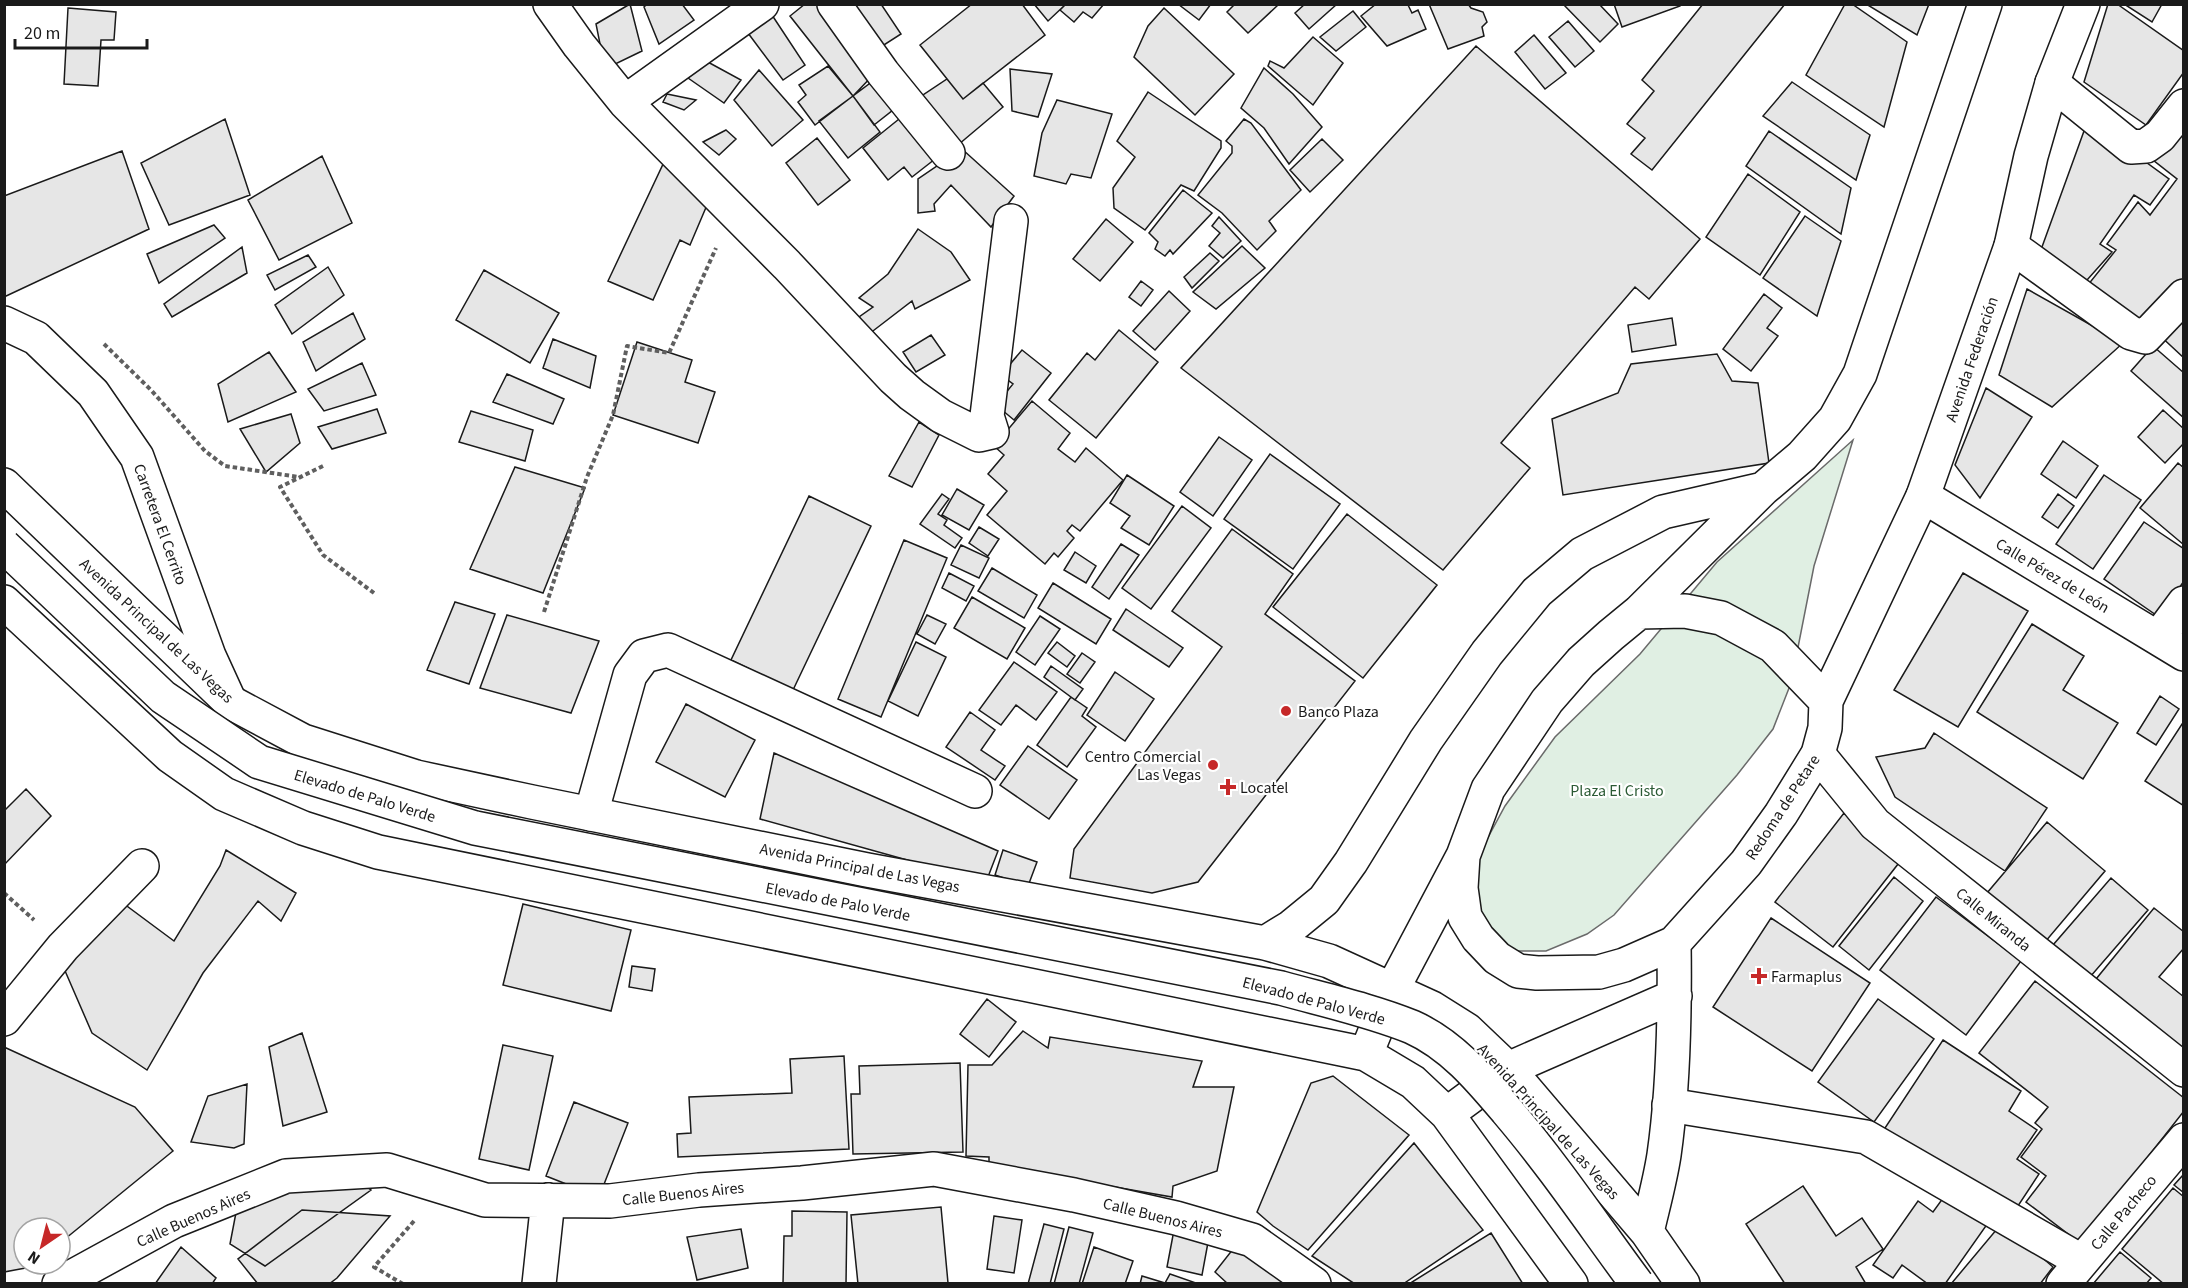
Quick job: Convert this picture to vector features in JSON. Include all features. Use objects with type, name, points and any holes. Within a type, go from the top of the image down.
[{"type":"street","points":[[550,4],[579,45],[625,102],[787,265],[892,378],[941,416],[979,435],[992,432],[987,416],[1011,221]]},
{"type":"street","points":[[625,102],[762,4]]},
{"type":"street","points":[[834,4],[883,73],[948,153]]},
{"type":"street","points":[[1639,612],[1763,489],[1802,456],[1834,419],[1860,374],[1985,4]]},
{"type":"street","name":"Avenida Federación","points":[[1826,701],[1923,496],[2010,246],[2031,156],[2052,82],[2084,4]]},
{"type":"street","points":[[2052,82],[2131,147],[2146,146],[2160,136],[2184,106]]},
{"type":"street","points":[[2010,246],[2131,333],[2145,337],[2184,296]]},
{"type":"street","name":"Carretera El Cerrito","points":[[4,323],[36,338],[93,393],[137,457],[209,656],[230,702]]},
{"type":"street","name":"Avenida Principal de Las Vegas","points":[[4,485],[230,702],[303,741],[416,777],[591,814],[867,870],[1264,943],[1329,961],[1432,1008],[1467,1030],[1508,1069],[1647,1232],[1683,1284]]},
{"type":"street","points":[[1264,943],[1291,927],[1324,900],[1351,862],[1426,740],[1487,653],[1537,592],[1582,554],[1663,512],[1763,489]]},
{"type":"street","name":"Calle Pérez de León","points":[[1923,496],[2171,646]]},
{"type":"street","name":"Elevado de Palo Verde","points":[[4,546],[163,697],[259,762],[475,828],[1281,988],[1413,1028],[1439,1042],[1471,1068],[1533,1142],[1637,1284]]},
{"type":"street","points":[[4,602],[170,756],[224,794],[303,828],[378,852],[1366,1054],[1413,1082],[1447,1114],[1571,1284]]},
{"type":"street","points":[[2171,646],[2184,603]]},
{"type":"street","points":[[1639,612],[1684,611],[1721,618],[1773,646],[1826,701]]},
{"type":"street","name":"Redoma de Petare","points":[[1366,1054],[1392,990],[1463,856],[1488,789],[1547,701],[1581,662],[1639,612]]},
{"type":"street","points":[[591,814],[630,675],[644,656],[668,650],[975,791]]},
{"type":"street","name":"Redoma de Petare","points":[[1463,856],[1461,888],[1465,916],[1478,938],[1497,958],[1518,970],[1568,974],[1599,972],[1624,965],[1674,943],[1746,863],[1781,814],[1818,754],[1825,728],[1826,701]]},
{"type":"street","name":"Calle Miranda","points":[[1818,754],[1875,824],[2184,1070]]},
{"type":"street","points":[[4,1019],[63,947],[142,866]]},
{"type":"street","points":[[1647,1232],[1664,1156],[1669,1105],[1674,943]]},
{"type":"street","points":[[1447,1114],[1508,1069],[1674,996]]},
{"type":"street","points":[[1669,1105],[1866,1137],[2072,1273]]},
{"type":"street","name":"Calle Pacheco","points":[[2072,1273],[2184,1140]]},
{"type":"street","name":"Calle Buenos Aires","points":[[59,1284],[174,1221],[286,1176],[387,1170],[485,1200],[610,1201],[699,1190],[802,1184],[934,1169],[1074,1195],[1176,1218],[1252,1240],[1314,1284]]},
{"type":"street","points":[[539,1284],[548,1200]]},
{"type":"path","points":[[544,612],[587,477],[613,415],[627,345],[669,352],[721,238]]},
{"type":"path","points":[[102,343],[151,390],[205,452],[225,465],[299,477]]},
{"type":"path","points":[[323,466],[280,487],[323,555],[374,593]]},
{"type":"path","points":[[403,1284],[374,1267],[444,1188]]},
{"type":"green space","name":"Plaza El Cristo","points":[[1853,440],[1814,566],[1791,683],[1773,729],[1737,775],[1614,915],[1587,934],[1546,951],[1515,951],[1486,933],[1472,900],[1478,856],[1505,806],[1555,737],[1640,654],[1717,562]]},
{"type":"building","points":[[630,4],[642,51],[605,69],[596,24]]},
{"type":"building","points":[[647,4],[682,4],[694,20],[659,44],[644,7]]},
{"type":"building","points":[[805,4],[826,4],[876,72],[853,96],[790,16]]},
{"type":"building","points":[[839,4],[881,4],[901,34],[873,52]]},
{"type":"building","points":[[972,4],[1022,4],[1045,35],[963,99],[920,45]]},
{"type":"building","points":[[1034,4],[1066,4],[1048,21]]},
{"type":"building","points":[[1066,4],[1104,4],[1092,18],[1083,12],[1074,22],[1060,10]]},
{"type":"building","points":[[1178,4],[1211,4],[1199,20]]},
{"type":"building","points":[[1235,4],[1278,5],[1248,33],[1227,12]]},
{"type":"building","points":[[1305,4],[1337,4],[1309,29],[1295,13]]},
{"type":"building","points":[[1376,4],[1408,5],[1412,13],[1418,10],[1426,29],[1387,46],[1361,16]]},
{"type":"building","points":[[1429,4],[1468,4],[1471,8],[1483,12],[1487,22],[1482,27],[1484,36],[1448,49]]},
{"type":"building","points":[[1563,4],[1599,4],[1618,24],[1600,42]]},
{"type":"building","points":[[1614,4],[1680,4],[1680,6],[1622,27]]},
{"type":"building","points":[[1703,4],[1785,4],[1652,170],[1631,154],[1645,138],[1627,124],[1654,91],[1642,80]]},
{"type":"building","points":[[1845,4],[1852,4],[1907,42],[1884,127],[1806,75]]},
{"type":"building","points":[[1866,4],[1929,4],[1917,35]]},
{"type":"building","points":[[2108,4],[2117,4],[2184,51],[2184,72],[2146,125],[2084,82]]},
{"type":"building","points":[[2124,4],[2162,4],[2152,22]]},
{"type":"building","points":[[68,8],[116,12],[114,40],[101,40],[98,86],[64,84]]},
{"type":"building","points":[[1164,8],[1234,74],[1195,115],[1134,57],[1148,26]]},
{"type":"building","points":[[1353,11],[1366,27],[1336,51],[1320,37]]},
{"type":"building","points":[[770,12],[805,65],[783,80],[748,33]]},
{"type":"building","points":[[1568,21],[1594,51],[1575,67],[1549,37]]},
{"type":"building","points":[[1534,35],[1566,73],[1545,89],[1515,52]]},
{"type":"building","points":[[1313,37],[1343,63],[1313,105],[1268,66],[1270,61],[1284,68]]},
{"type":"building","points":[[1476,46],[1700,239],[1649,299],[1635,287],[1501,443],[1530,468],[1443,570],[1181,368]]},
{"type":"building","points":[[706,61],[741,80],[724,103],[688,78]]},
{"type":"building","points":[[828,66],[853,96],[815,125],[798,102],[806,95],[799,85]]},
{"type":"building","points":[[1264,68],[1293,94],[1322,127],[1289,164],[1264,128],[1241,108]]},
{"type":"building","points":[[1010,69],[1052,74],[1038,117],[1012,111]]},
{"type":"building","points":[[759,70],[803,120],[772,146],[734,100]]},
{"type":"building","points":[[877,78],[898,106],[874,125],[853,96]]},
{"type":"building","points":[[947,79],[963,99],[983,83],[1003,107],[952,150],[911,103]]},
{"type":"building","points":[[1792,82],[1870,135],[1856,180],[1763,116]]},
{"type":"building","points":[[1148,92],[1221,141],[1221,148],[1194,191],[1181,185],[1145,230],[1114,208],[1113,188],[1135,157],[1117,141]]},
{"type":"building","points":[[667,94],[696,100],[684,110],[663,102]]},
{"type":"building","points":[[853,96],[880,132],[848,158],[819,121]]},
{"type":"building","points":[[1057,100],[1112,114],[1091,178],[1071,174],[1066,184],[1034,176],[1042,133]]},
{"type":"building","points":[[909,111],[944,152],[912,177],[904,167],[888,180],[863,148]]},
{"type":"building","points":[[2184,116],[2184,288],[2140,332],[2083,291],[2116,250],[2107,244],[2138,202],[2150,215],[2177,179],[2153,160]]},
{"type":"building","points":[[225,119],[250,195],[169,225],[141,163]]},
{"type":"building","points":[[1244,119],[1251,123],[1301,190],[1269,221],[1276,231],[1257,250],[1222,213],[1198,195],[1232,153],[1232,146],[1226,141]]},
{"type":"building","points":[[2088,120],[2169,179],[2150,205],[2134,195],[2100,244],[2112,252],[2079,289],[2038,258]]},
{"type":"building","points":[[726,130],[736,139],[719,155],[703,142]]},
{"type":"building","points":[[1769,131],[1851,188],[1841,234],[1746,166]]},
{"type":"building","points":[[817,138],[850,180],[818,205],[786,163]]},
{"type":"building","points":[[1322,139],[1343,160],[1310,192],[1290,170]]},
{"type":"building","points":[[962,149],[1014,196],[991,227],[951,185],[934,204],[935,211],[918,213],[918,179]]},
{"type":"building","points":[[122,151],[149,229],[4,297],[4,196]]},
{"type":"building","points":[[322,156],[352,223],[279,260],[248,200]]},
{"type":"building","points":[[665,160],[710,198],[690,245],[680,240],[653,300],[608,281]]},
{"type":"building","points":[[1748,174],[1800,212],[1760,275],[1706,237]]},
{"type":"building","points":[[1183,190],[1212,213],[1173,254],[1170,250],[1165,256],[1155,249],[1158,242],[1149,233]]},
{"type":"building","points":[[1805,216],[1841,241],[1817,316],[1763,278]]},
{"type":"building","points":[[1219,217],[1241,241],[1223,258],[1209,246],[1220,233],[1212,226]]},
{"type":"building","points":[[1106,219],[1133,242],[1100,281],[1073,259]]},
{"type":"building","points":[[214,225],[225,238],[159,283],[147,254]]},
{"type":"building","points":[[918,229],[951,252],[970,280],[915,309],[912,301],[869,334],[859,317],[873,307],[859,298],[888,274]]},
{"type":"building","points":[[1242,246],[1265,268],[1216,309],[1193,292]]},
{"type":"building","points":[[242,247],[247,273],[172,317],[164,304]]},
{"type":"building","points":[[1210,253],[1219,261],[1192,288],[1184,277]]},
{"type":"building","points":[[308,255],[316,267],[275,290],[267,275]]},
{"type":"building","points":[[328,267],[344,295],[292,334],[275,305]]},
{"type":"building","points":[[484,270],[559,313],[530,363],[456,320]]},
{"type":"building","points":[[1141,281],[1153,290],[1141,306],[1129,297]]},
{"type":"building","points":[[2027,289],[2123,343],[2052,407],[1999,375]]},
{"type":"building","points":[[1169,291],[1190,311],[1155,350],[1133,331]]},
{"type":"building","points":[[1764,294],[1782,308],[1767,328],[1778,336],[1751,371],[1723,349]]},
{"type":"building","points":[[2184,303],[2184,358],[2156,332]]},
{"type":"building","points":[[353,313],[365,339],[316,371],[303,342]]},
{"type":"building","points":[[1672,318],[1676,345],[1632,352],[1628,325]]},
{"type":"building","points":[[1119,330],[1158,362],[1096,438],[1049,400],[1087,353],[1095,360]]},
{"type":"building","points":[[931,335],[945,355],[916,372],[903,352]]},
{"type":"building","points":[[553,339],[596,356],[590,388],[543,368]]},
{"type":"building","points":[[637,342],[692,360],[685,382],[715,392],[698,443],[613,415]]},
{"type":"building","points":[[2153,346],[2184,373],[2184,418],[2131,371]]},
{"type":"building","points":[[1022,350],[1051,373],[1014,420],[996,405],[1013,384],[1001,375]]},
{"type":"building","points":[[269,352],[296,392],[228,422],[218,384]]},
{"type":"building","points":[[1717,354],[1732,381],[1758,383],[1769,463],[1563,495],[1552,419],[1618,393],[1631,364]]},
{"type":"building","points":[[362,363],[376,395],[324,411],[308,389]]},
{"type":"building","points":[[507,374],[564,399],[553,424],[493,402]]},
{"type":"building","points":[[1986,388],[2032,417],[1980,498],[1955,465]]},
{"type":"building","points":[[1032,401],[1070,433],[1058,449],[1075,462],[1086,448],[1123,480],[1080,531],[1072,525],[1067,531],[1074,538],[1058,557],[1054,553],[1045,564],[987,515],[1007,491],[988,474],[1004,455],[994,446]]},
{"type":"building","points":[[377,409],[386,433],[332,449],[318,427]]},
{"type":"building","points":[[2163,410],[2184,429],[2184,443],[2165,463],[2138,437]]},
{"type":"building","points":[[471,411],[533,430],[525,461],[459,442]]},
{"type":"building","points":[[291,414],[300,443],[266,472],[240,429]]},
{"type":"building","points":[[919,422],[939,435],[912,487],[889,476]]},
{"type":"building","points":[[1219,437],[1252,460],[1213,516],[1180,492]]},
{"type":"building","points":[[2063,441],[2098,466],[2076,498],[2041,474]]},
{"type":"building","points":[[1270,454],[1340,504],[1293,569],[1224,519]]},
{"type":"building","points":[[2178,463],[2184,468],[2184,545],[2140,508]]},
{"type":"building","points":[[515,467],[585,488],[543,593],[470,569]]},
{"type":"building","points":[[1127,475],[1174,506],[1149,545],[1121,528],[1130,516],[1110,503]]},
{"type":"building","points":[[2104,475],[2141,500],[2093,569],[2056,544]]},
{"type":"building","points":[[957,489],[984,505],[969,530],[942,515]]},
{"type":"building","points":[[942,494],[949,499],[938,514],[947,520],[944,525],[962,538],[955,548],[920,524]]},
{"type":"building","points":[[2058,494],[2074,506],[2058,528],[2042,517]]},
{"type":"building","points":[[809,496],[871,526],[793,690],[731,660]]},
{"type":"building","points":[[1182,506],[1211,528],[1151,609],[1122,588]]},
{"type":"building","points":[[1347,514],[1437,585],[1363,678],[1273,607]]},
{"type":"building","points":[[2144,522],[2184,549],[2184,581],[2159,617],[2104,579]]},
{"type":"building","points":[[979,527],[999,539],[988,556],[969,543]]},
{"type":"building","name":"Centro Comercial Las Vegas","points":[[1232,529],[1293,574],[1265,614],[1355,681],[1198,882],[1152,893],[1070,878],[1074,849],[1222,647],[1172,611]]},
{"type":"building","points":[[904,540],[947,558],[881,717],[838,699]]},
{"type":"building","points":[[1121,544],[1139,555],[1109,599],[1092,587]]},
{"type":"building","points":[[961,545],[989,558],[979,578],[951,565]]},
{"type":"building","points":[[1075,552],[1096,566],[1086,583],[1064,570]]},
{"type":"building","points":[[992,568],[1037,595],[1024,618],[978,591]]},
{"type":"building","points":[[949,573],[974,586],[966,601],[942,588]]},
{"type":"building","points":[[1963,573],[2028,611],[1958,727],[1894,690]]},
{"type":"building","points":[[1053,583],[1111,619],[1096,644],[1038,608]]},
{"type":"building","points":[[972,597],[1025,628],[1007,659],[954,628]]},
{"type":"building","points":[[455,602],[495,614],[469,684],[427,670]]},
{"type":"building","points":[[1126,609],[1183,648],[1169,667],[1113,630]]},
{"type":"building","points":[[507,615],[599,641],[571,713],[480,688]]},
{"type":"building","points":[[927,615],[946,624],[935,644],[917,634]]},
{"type":"building","points":[[1040,616],[1060,629],[1035,665],[1016,652]]},
{"type":"building","points":[[2032,624],[2084,656],[2063,690],[2118,723],[2083,779],[1977,712]]},
{"type":"building","points":[[916,642],[946,657],[918,716],[888,701]]},
{"type":"building","points":[[1057,642],[1075,656],[1067,667],[1048,653]]},
{"type":"building","points":[[1082,653],[1095,662],[1080,683],[1067,674]]},
{"type":"building","points":[[1014,662],[1057,692],[1036,720],[1016,705],[1001,725],[979,710]]},
{"type":"building","points":[[1051,666],[1083,689],[1075,700],[1044,677]]},
{"type":"building","points":[[1115,672],[1154,699],[1125,741],[1087,715]]},
{"type":"building","points":[[2160,696],[2179,709],[2156,745],[2137,733]]},
{"type":"building","points":[[1071,697],[1087,708],[1082,716],[1096,727],[1067,767],[1037,745]]},
{"type":"building","points":[[686,704],[755,740],[725,797],[656,762]]},
{"type":"building","points":[[970,712],[995,730],[981,750],[1005,766],[995,780],[946,747]]},
{"type":"building","points":[[2184,721],[2184,806],[2145,781]]},
{"type":"building","points":[[1934,733],[2047,808],[2005,871],[1895,797],[1876,757],[1925,748]]},
{"type":"building","points":[[1028,746],[1077,780],[1049,819],[1000,785]]},
{"type":"building","points":[[774,753],[998,851],[986,882],[760,819]]},
{"type":"building","points":[[26,789],[51,816],[4,865],[4,811]]},
{"type":"building","points":[[1844,813],[1902,859],[1833,947],[1775,902]]},
{"type":"building","points":[[2047,822],[2105,871],[2045,942],[1987,893]]},
{"type":"building","points":[[226,850],[296,893],[281,921],[258,901],[203,973],[147,1070],[92,1033],[59,957],[116,898],[174,941],[220,866]]},
{"type":"building","points":[[1003,850],[1037,862],[1028,886],[995,875]]},
{"type":"building","points":[[1894,877],[1923,901],[1869,970],[1839,946]]},
{"type":"building","points":[[2111,878],[2148,910],[2090,977],[2053,945]]},
{"type":"building","points":[[1936,897],[2021,961],[1966,1035],[1880,970]]},
{"type":"building","points":[[523,904],[631,930],[611,1011],[503,985]]},
{"type":"building","points":[[2154,908],[2184,932],[2184,948],[2159,977],[2184,997],[2184,1058],[2092,984]]},
{"type":"building","points":[[1771,918],[1870,983],[1812,1071],[1713,1007]]},
{"type":"building","points":[[632,966],[655,969],[652,991],[629,987]]},
{"type":"building","points":[[2035,981],[2184,1098],[2184,1111],[2080,1243],[2026,1202],[2046,1176],[2021,1157],[2042,1129],[2035,1123],[2048,1107],[1979,1053]]},
{"type":"building","points":[[987,999],[1016,1022],[989,1057],[960,1034]]},
{"type":"building","points":[[1878,999],[1934,1039],[1874,1122],[1818,1082]]},
{"type":"building","points":[[1023,1031],[1048,1048],[1050,1037],[1202,1061],[1193,1087],[1234,1087],[1217,1171],[1173,1186],[1172,1197],[989,1165],[989,1157],[966,1156],[968,1065],[992,1065]]},
{"type":"building","points":[[302,1033],[327,1112],[283,1126],[269,1047]]},
{"type":"building","points":[[1943,1040],[2021,1091],[2009,1111],[2037,1130],[2017,1159],[2039,1174],[2012,1215],[1883,1131]]},
{"type":"building","points":[[503,1045],[553,1056],[529,1170],[479,1159]]},
{"type":"building","points":[[4,1047],[135,1107],[173,1151],[72,1233],[72,1216],[12,1216],[12,1271],[4,1272]]},
{"type":"building","points":[[844,1056],[849,1149],[678,1157],[677,1134],[691,1133],[689,1097],[792,1093],[790,1059]]},
{"type":"building","points":[[960,1063],[963,1152],[853,1154],[851,1094],[860,1094],[859,1066]]},
{"type":"building","points":[[1333,1076],[1409,1135],[1308,1250],[1257,1212],[1311,1083]]},
{"type":"building","points":[[247,1084],[244,1144],[234,1148],[191,1142],[208,1096]]},
{"type":"building","points":[[574,1102],[628,1123],[599,1197],[546,1176]]},
{"type":"building","points":[[1414,1143],[1483,1230],[1403,1284],[1355,1284],[1312,1256]]},
{"type":"building","points":[[343,1170],[371,1190],[265,1266],[230,1244],[238,1202]]},
{"type":"building","points":[[2184,1174],[2184,1193],[2174,1185]]},
{"type":"building","points":[[1803,1186],[1836,1236],[1862,1218],[1883,1249],[1856,1267],[1866,1284],[1785,1284],[1746,1224]]},
{"type":"building","points":[[2173,1188],[2184,1197],[2184,1284],[2164,1284],[2122,1249]]},
{"type":"building","points":[[1946,1194],[1988,1223],[1945,1284],[1928,1284],[1902,1265],[1893,1278],[1873,1265],[1918,1201],[1933,1212]]},
{"type":"building","points":[[941,1207],[948,1283],[858,1284],[851,1215]]},
{"type":"building","points":[[302,1210],[390,1216],[337,1278],[329,1284],[258,1284],[238,1259]]},
{"type":"building","points":[[792,1211],[847,1212],[846,1284],[783,1284],[784,1236],[792,1236]]},
{"type":"building","points":[[994,1216],[1022,1220],[1014,1273],[987,1269]]},
{"type":"building","points":[[2002,1223],[2053,1267],[2040,1284],[1951,1284]]},
{"type":"building","points":[[1044,1224],[1064,1229],[1050,1284],[1028,1284]]},
{"type":"building","points":[[1069,1227],[1093,1233],[1079,1284],[1054,1284]]},
{"type":"building","points":[[741,1229],[748,1268],[697,1280],[687,1237]]},
{"type":"building","points":[[1174,1230],[1209,1237],[1202,1275],[1167,1267]]},
{"type":"building","points":[[1491,1233],[1523,1284],[1413,1284],[1412,1282]]},
{"type":"building","points":[[1237,1244],[1288,1283],[1228,1284],[1215,1272]]},
{"type":"building","points":[[181,1247],[216,1278],[212,1284],[155,1284]]},
{"type":"building","points":[[1094,1247],[1133,1261],[1125,1284],[1082,1284]]},
{"type":"building","points":[[2120,1252],[2151,1278],[2146,1284],[2093,1284]]},
{"type":"building","points":[[1170,1274],[1196,1283],[1140,1284],[1142,1276],[1165,1283]]},
{"type":"place","name":"Banco Plaza","points":[[1286,711]]},
{"type":"place","name":"Centro Comercial Las Vegas","points":[[1213,765]]},
{"type":"place","name":"Locatel","points":[[1228,787]]},
{"type":"place","name":"Farmaplus","points":[[1759,976]]}]
